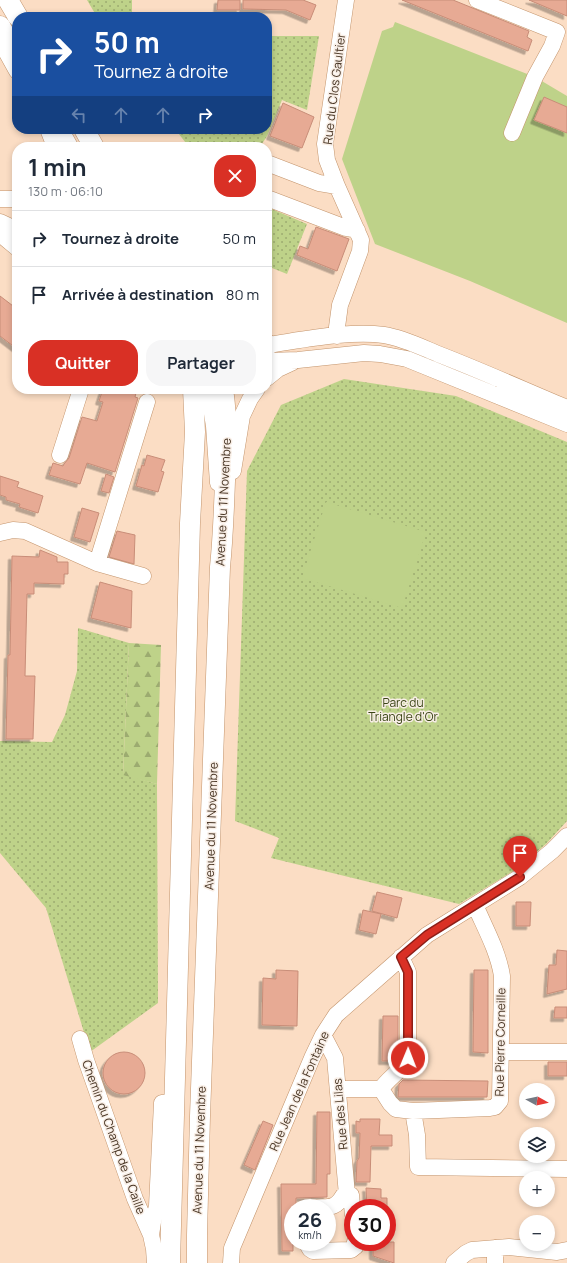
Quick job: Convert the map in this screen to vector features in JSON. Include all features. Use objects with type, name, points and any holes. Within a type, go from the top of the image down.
[{"type":"main road","points":[[8,0],[15,12]]},
{"type":"main road","points":[[0,26],[12,47]]},
{"type":"main road","points":[[170,1263],[173,1102],[190,523],[195,432],[193,394]]},
{"type":"main road","name":"Avenue du 11 Novembre","points":[[197,1263],[200,1116],[220,567],[223,538],[227,442],[226,409],[224,394]]},
{"type":"street","name":"Rue du Clos Gaultier","points":[[337,336],[340,305],[361,246],[361,240],[327,160],[325,144],[346,0]]},
{"type":"street","points":[[477,0],[557,32],[552,46],[535,77],[512,133]]},
{"type":"street","points":[[0,26],[7,53],[12,62]]},
{"type":"street","points":[[272,165],[319,183],[337,186]]},
{"type":"street","points":[[0,199],[12,199]]},
{"type":"street","points":[[272,200],[346,228],[357,230]]},
{"type":"street","points":[[0,222],[12,228]]},
{"type":"street","points":[[0,234],[12,244]]},
{"type":"street","points":[[272,348],[337,336],[364,334],[384,335],[396,338],[452,360],[567,408]]},
{"type":"street","points":[[380,354],[386,350],[404,353],[445,366],[452,360]]},
{"type":"street","points":[[272,351],[298,360]]},
{"type":"street","points":[[272,374],[278,369],[298,360],[355,353],[380,354],[407,359],[432,368],[567,424]]},
{"type":"street","points":[[60,456],[79,394]]},
{"type":"street","points":[[209,394],[214,426],[223,538]]},
{"type":"street","points":[[223,538],[242,416],[254,394]]},
{"type":"street","points":[[97,563],[147,402]]},
{"type":"street","points":[[0,533],[13,530],[25,531],[97,563],[143,576]]},
{"type":"street","name":"Rue Jean de la Fontaine","points":[[232,1263],[232,1248],[323,1035],[336,1015],[427,935],[532,869],[567,836]]},
{"type":"street","name":"Rue Pierre Corneille","points":[[382,1089],[396,1110],[413,1111],[490,1108],[495,1107],[500,1101],[502,976],[500,966],[475,905]]},
{"type":"street","points":[[338,1089],[382,1089],[394,1074],[405,1065],[408,1058],[408,972],[401,957]]},
{"type":"street","name":"Rue des Lilas","points":[[323,1035],[335,1058],[347,1195],[351,1195],[351,1199]]},
{"type":"street","name":"Chemin du Champ de la Caille","points":[[80,1039],[135,1199],[151,1235]]},
{"type":"street","points":[[501,1052],[567,1052]]},
{"type":"street","points":[[155,1263],[151,1235],[157,1206],[162,1103],[173,1102]]},
{"type":"street","points":[[413,1111],[418,1168],[567,1170]]},
{"type":"street","points":[[336,1205],[343,1196],[347,1195]]},
{"type":"street","points":[[454,1263],[472,1250],[495,1255],[509,1248],[557,1252],[567,1250]]},
{"type":"green space","points":[[87,0],[132,0],[132,12],[94,12]]},
{"type":"green space","points":[[395,22],[535,77],[567,96],[567,323],[470,281],[375,244],[342,159],[382,31],[393,27]]},
{"type":"green space","points":[[272,36],[319,36],[307,110],[282,100],[272,124]]},
{"type":"green space","points":[[179,134],[268,134],[263,142],[185,142]]},
{"type":"green space","points":[[272,209],[307,224],[287,274],[272,268]]},
{"type":"green space","name":"Parc du Triangle d'Or","points":[[344,379],[456,396],[567,442],[567,821],[546,844],[515,870],[459,904],[271,858],[279,838],[235,821],[247,471],[281,405]]},
{"type":"green space","points":[[326,502],[426,532],[402,608],[302,578]]},
{"type":"green space","points":[[78,628],[129,643],[123,774],[157,784],[158,1003],[90,1052],[46,908],[0,853],[0,741],[52,742],[65,715],[77,671]]},
{"type":"green space","points":[[129,643],[161,645],[157,784],[123,775]]},
{"type":"building","points":[[218,0],[240,0],[240,10],[217,10]]},
{"type":"building","points":[[243,0],[303,0],[316,5],[310,20],[286,10],[243,9]]},
{"type":"building","points":[[402,0],[453,0],[529,31],[527,37],[532,40],[528,51]]},
{"type":"building","points":[[529,0],[567,0],[567,16]]},
{"type":"building","points":[[544,97],[567,107],[567,133],[534,120]]},
{"type":"building","points":[[283,103],[314,117],[302,148],[270,136]]},
{"type":"building","points":[[316,227],[349,239],[337,271],[297,255],[300,246],[308,249]]},
{"type":"building","points":[[0,296],[12,305],[12,345],[0,336]]},
{"type":"building","points":[[101,394],[136,394],[135,397],[138,398],[115,472],[87,463],[80,484],[49,475],[53,463],[63,466],[69,458],[82,417],[97,421],[103,402],[99,401]]},
{"type":"building","points":[[147,455],[165,460],[161,471],[164,472],[158,492],[136,486],[142,465],[144,466]]},
{"type":"building","points":[[106,474],[114,477],[109,493],[101,491]]},
{"type":"building","points":[[0,476],[19,482],[17,487],[43,496],[38,513],[19,507],[20,504],[6,500],[6,497],[0,495]]},
{"type":"building","points":[[82,508],[99,513],[90,542],[74,537]]},
{"type":"building","points":[[117,531],[135,535],[134,564],[109,557]]},
{"type":"building","points":[[40,550],[57,557],[57,562],[68,562],[68,574],[64,574],[64,584],[34,583],[34,594],[27,594],[25,676],[35,676],[33,739],[6,739],[8,655],[10,655],[12,556],[39,557]]},
{"type":"building","points":[[100,582],[132,591],[131,628],[91,618]]},
{"type":"building","points":[[377,892],[402,898],[397,918],[372,911]]},
{"type":"building","points":[[516,902],[531,902],[530,926],[516,926]]},
{"type":"building","points":[[363,910],[381,914],[376,934],[359,930]]},
{"type":"building","points":[[557,950],[567,951],[567,989],[547,994],[549,965],[556,965]]},
{"type":"building","points":[[276,970],[298,971],[297,1026],[262,1025],[263,978],[276,979]]},
{"type":"building","points":[[474,970],[488,970],[488,1053],[473,1052]]},
{"type":"building","points":[[555,1007],[567,1007],[567,1018],[554,1018]]},
{"type":"building","points":[[383,1016],[398,1016],[398,1056],[395,1061],[382,1061]]},
{"type":"building","points":[[124,1052],[139,1058],[145,1073],[139,1088],[124,1094],[109,1088],[103,1073],[109,1058]]},
{"type":"building","points":[[548,1062],[567,1062],[567,1076],[548,1076]]},
{"type":"building","points":[[403,1080],[488,1081],[487,1097],[398,1097],[399,1084]]},
{"type":"building","points":[[317,1112],[330,1112],[330,1174],[327,1174],[327,1197],[284,1199],[284,1251],[282,1251],[281,1184],[316,1184]]},
{"type":"building","points":[[360,1119],[380,1119],[379,1135],[392,1135],[392,1146],[371,1146],[370,1182],[356,1182],[360,1133],[356,1133],[356,1121],[360,1122]]},
{"type":"building","points":[[263,1121],[273,1125],[255,1170],[244,1165]]},
{"type":"building","points":[[366,1188],[381,1189],[381,1198],[387,1198],[387,1199],[367,1199]]},
{"type":"building","points":[[373,1251],[394,1251],[394,1263],[373,1256]]},
{"type":"route","points":[[408,1058],[408,972],[401,957],[427,935],[520,877]]}]
